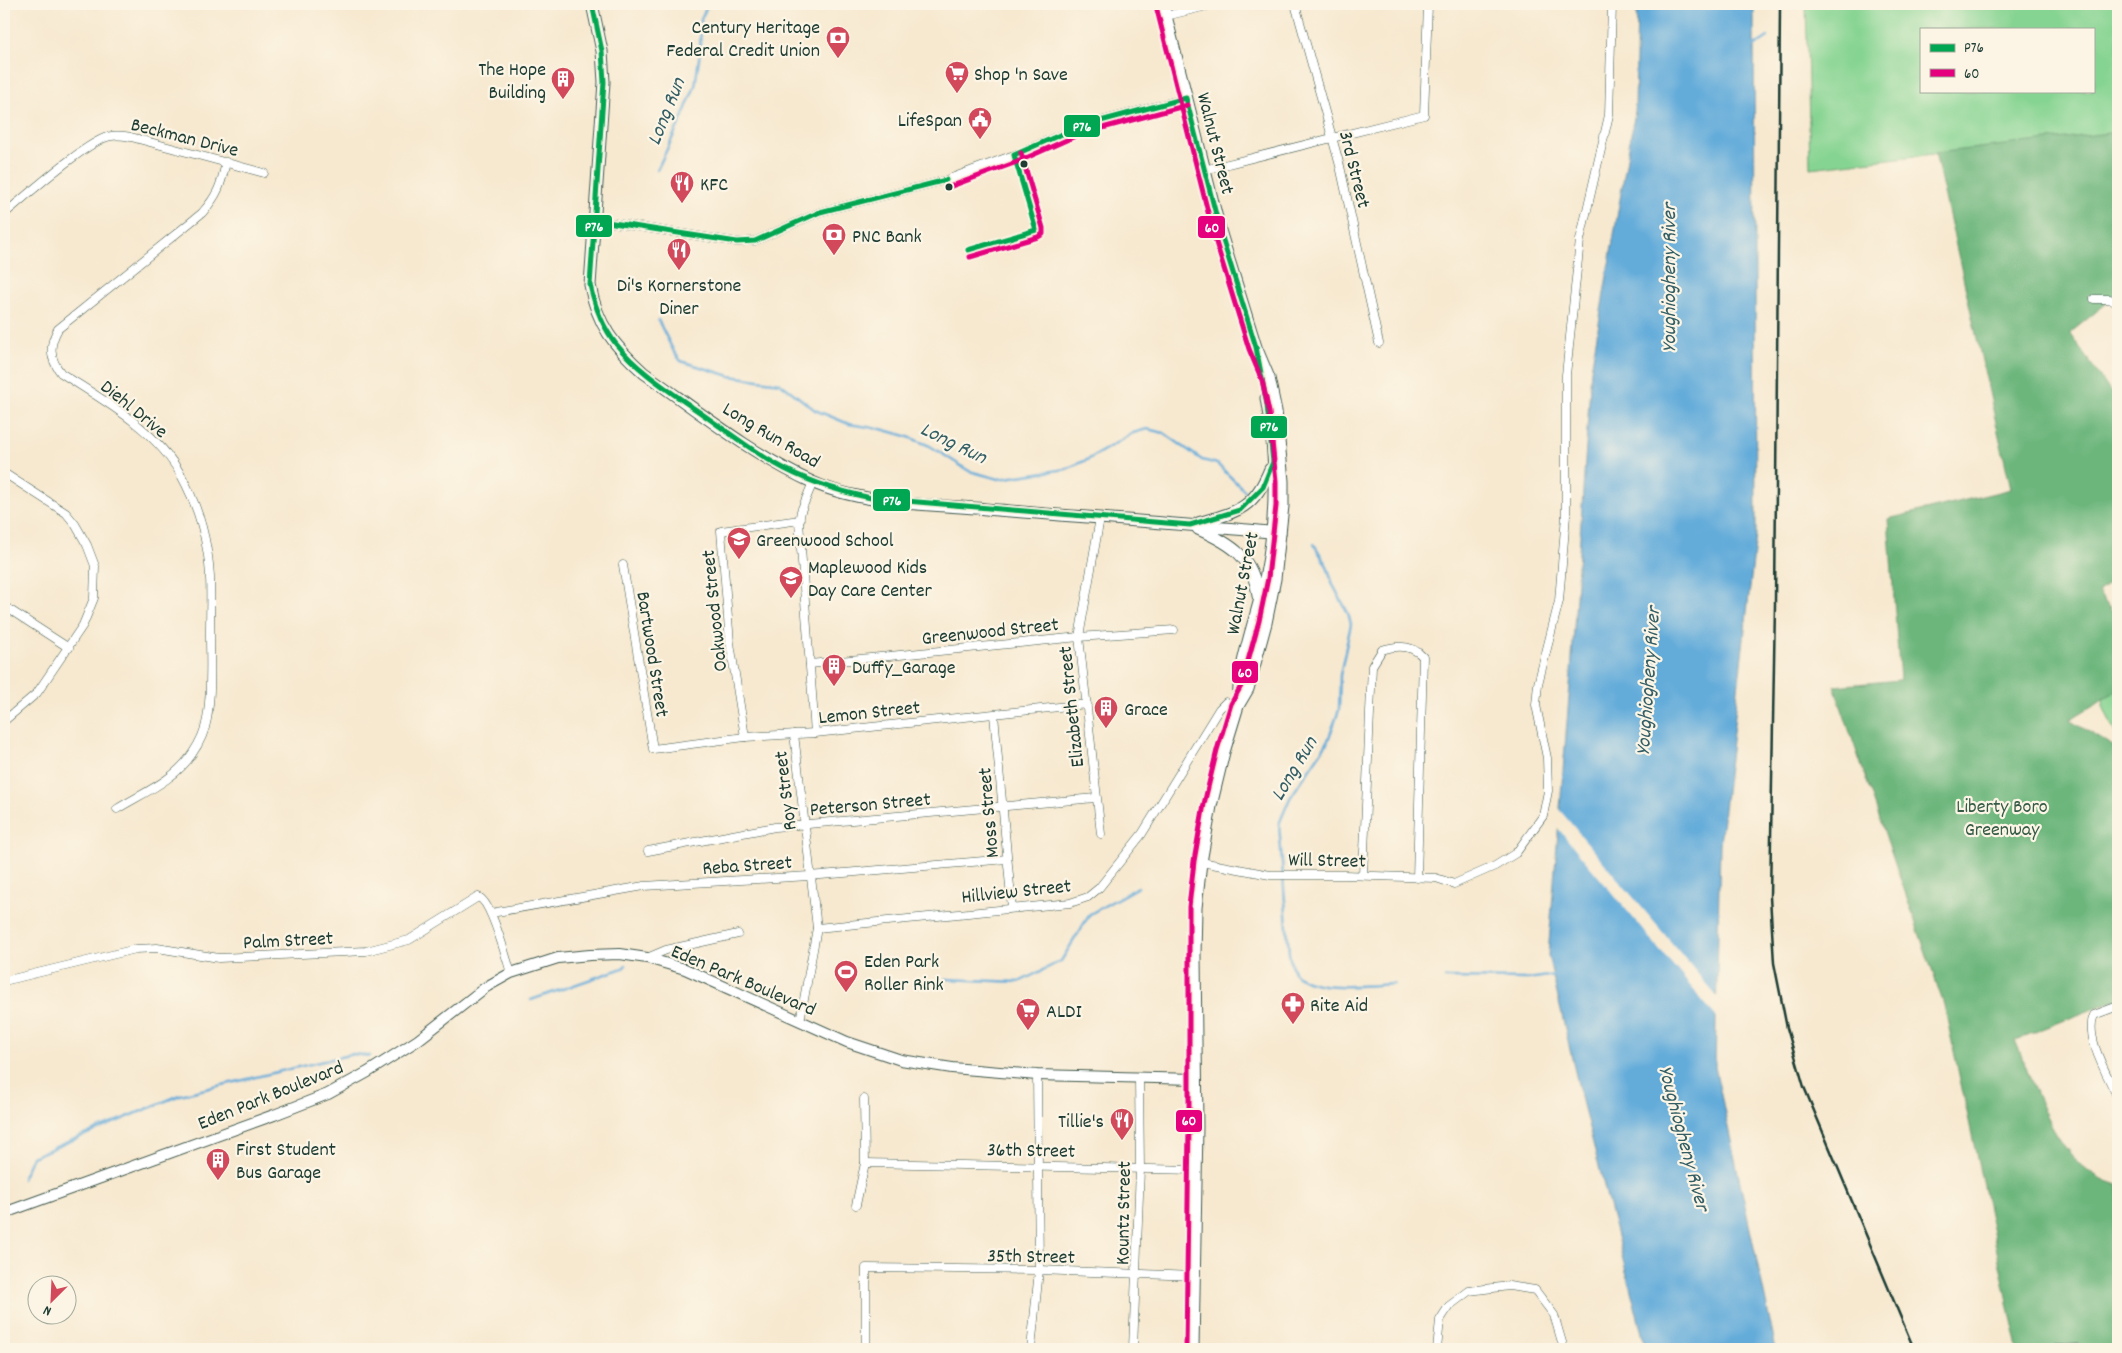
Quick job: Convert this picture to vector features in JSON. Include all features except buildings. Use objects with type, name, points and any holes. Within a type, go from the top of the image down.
[{"type":"main road","name":"Long Run Road","points":[[592,4],[602,51],[604,82],[590,286],[593,304],[601,323],[615,344],[644,373],[774,462],[813,482],[871,498],[1275,532]]},
{"type":"main road","name":"Walnut Street","points":[[1163,4],[1221,234],[1256,347],[1269,378],[1277,420],[1283,481],[1275,532],[1238,686],[1238,706]]},
{"type":"main road","name":"Walnut Street","points":[[1193,1349],[1196,1170],[1196,916],[1201,862],[1216,785],[1238,706],[1248,689],[1266,623],[1275,579],[1273,462],[1267,405],[1256,347]]},
{"type":"main road","points":[[1190,525],[1240,510],[1252,501],[1263,487],[1273,462]]},
{"type":"main road","points":[[1190,525],[1236,548],[1248,562],[1256,582],[1259,603]]},
{"type":"main road","name":"Eden Park Boulevard","points":[[4,1214],[274,1116],[328,1094],[368,1072],[418,1040],[486,987],[511,973],[558,958],[620,954],[647,958],[685,969],[847,1042],[901,1060],[952,1068],[1037,1076],[1196,1079]]},
{"type":"street","points":[[1166,16],[1215,4]]},
{"type":"street","name":"3rd Street","points":[[1296,4],[1340,166],[1379,343]]},
{"type":"street","points":[[1204,170],[1424,114],[1428,4]]},
{"type":"street","name":"Will Street","points":[[1201,862],[1270,874],[1436,878],[1454,884],[1496,866],[1516,853],[1543,816],[1548,791],[1547,758],[1536,698],[1559,601],[1566,515],[1566,374],[1580,240],[1610,115],[1612,4]]},
{"type":"street","points":[[594,220],[737,242],[755,241],[820,212],[946,180],[1014,156],[1078,127],[1186,98]]},
{"type":"street","name":"Beckman Drive","points":[[4,214],[97,141],[111,136],[131,137],[264,173]]},
{"type":"street","name":"Diehl Drive","points":[[117,809],[174,776],[192,755],[202,738],[207,721],[210,683],[208,551],[201,522],[181,475],[164,452],[148,434],[126,416],[61,373],[51,356],[51,341],[58,329],[202,213],[215,199],[221,188],[226,162]]},
{"type":"street","points":[[2094,299],[2110,299],[2118,304]]},
{"type":"street","points":[[4,473],[66,514],[75,524],[87,545],[95,566],[94,598],[83,625],[37,693],[4,721]]},
{"type":"street","points":[[813,482],[801,511],[800,520],[815,733]]},
{"type":"street","name":"Elizabeth Street","points":[[1100,518],[1079,637],[1095,798],[1101,834]]},
{"type":"street","name":"Oakwood Street","points":[[745,737],[730,643],[721,531],[800,520]]},
{"type":"street","name":"Bartwood Street","points":[[623,565],[654,749]]},
{"type":"street","points":[[4,606],[69,648]]},
{"type":"street","name":"Greenwood Street","points":[[810,664],[1079,637],[1174,630]]},
{"type":"street","points":[[1363,876],[1372,666],[1382,650],[1394,646],[1412,648],[1423,657],[1417,878]]},
{"type":"street","name":"Hillview Street","points":[[817,928],[1080,901],[1099,888],[1142,834],[1219,709],[1226,702],[1238,706]]},
{"type":"street","name":"Lemon Street","points":[[654,749],[745,737],[815,733],[1087,704]]},
{"type":"street","name":"Moss Street","points":[[994,715],[1012,908]]},
{"type":"street","name":"Roy Street","points":[[794,734],[809,876],[817,928],[800,1021]]},
{"type":"street","name":"Peterson Street","points":[[648,851],[775,827],[1002,808],[1095,798]]},
{"type":"street","name":"Reba Street","points":[[491,913],[644,886],[809,876],[1007,859]]},
{"type":"street","name":"Palm Street","points":[[4,980],[136,949],[157,948],[219,958],[366,951],[409,940],[474,897],[481,897],[491,913],[511,973]]},
{"type":"street","points":[[647,958],[666,950],[738,934]]},
{"type":"street","points":[[2118,1006],[2094,1015],[2090,1024],[2091,1035],[2118,1098]]},
{"type":"street","points":[[1031,1349],[1038,1270],[1037,1076]]},
{"type":"street","name":"Kountz Street","points":[[1133,1349],[1140,1169],[1139,1078]]},
{"type":"street","points":[[856,1205],[864,1162],[864,1099]]},
{"type":"street","name":"36th Street","points":[[864,1162],[1196,1170]]},
{"type":"street","name":"35th Street","points":[[866,1349],[866,1268],[1038,1270],[1194,1276]]},
{"type":"street","points":[[1437,1349],[1440,1320],[1449,1306],[1469,1291],[1509,1286],[1535,1290],[1554,1315],[1564,1349]]},
{"type":"street","points":[[2056,1349],[2078,1348]]},
{"type":"green space","points":[[1806,4],[2118,4],[2118,133],[1810,168]]},
{"type":"green space","name":"Liberty Boro Greenway","points":[[2118,132],[2118,294],[2070,333],[2118,403],[2118,576],[2098,592],[2118,620],[2118,690],[2069,720],[2118,749],[2118,999],[2015,1040],[2041,1105],[2064,1145],[2079,1162],[2096,1176],[2118,1185],[2118,1349],[2018,1349],[1944,1005],[1834,686],[1900,680],[1888,519],[2011,489],[1935,153]]},
{"type":"green space","points":[[2118,678],[2118,740],[2103,706],[2105,683]]},
{"type":"water","name":"Youghiogheny River","points":[[1637,4],[1754,4],[1756,535],[1720,844],[1715,1067],[1776,1349],[1646,1349],[1580,1093],[1548,955],[1571,673],[1591,370],[1635,111]]},
{"type":"pier","points":[[1557,807],[1719,999],[1718,1019],[1556,826]]},
{"type":"waterway","name":"Long Run","points":[[657,170],[695,86],[700,52],[701,19],[708,4]]},
{"type":"waterway","points":[[1753,47],[1768,37]]},
{"type":"waterway","name":"Long Run","points":[[658,320],[674,352],[681,361],[730,376],[780,383],[815,410],[849,424],[881,429],[906,436],[930,446],[969,471],[999,479],[1066,469],[1089,459],[1133,433],[1147,429],[1164,433],[1202,460],[1217,464],[1245,491]]},
{"type":"waterway","name":"Long Run","points":[[1314,544],[1327,566],[1333,585],[1348,613],[1351,624],[1340,675],[1339,710],[1327,743],[1290,798],[1279,824],[1290,960],[1294,972],[1302,979],[1313,983],[1341,986],[1394,984]]},
{"type":"waterway","points":[[946,979],[1019,982],[1061,961],[1090,914],[1138,887]]},
{"type":"waterway","points":[[531,1000],[623,968],[626,965]]},
{"type":"waterway","name":"Long Run","points":[[1445,978],[1528,979],[1555,975]]},
{"type":"waterway","points":[[22,1179],[32,1157],[180,1095],[353,1054],[370,1056]]},
{"type":"railway","points":[[1780,4],[1775,604],[1770,897],[1774,963],[1787,1028],[1804,1087],[1914,1349]]},
{"type":"transit line","name":"P76","points":[[592,4],[602,51],[604,82],[590,285],[600,316],[611,337],[633,362],[662,386],[774,463],[821,485],[871,498],[1190,525],[1240,510],[1263,487],[1273,462],[1267,405],[1256,347],[1221,234],[1186,98],[1078,127],[1014,155],[1036,230],[968,250]]},
{"type":"transit line","name":"60","points":[[1156,6],[1214,236],[1249,349],[1262,380],[1269,412],[1276,481],[1276,506],[1268,578],[1259,621],[1241,686],[1231,704],[1217,750],[1204,804],[1194,861],[1189,907],[1186,1349]]},
{"type":"transit line","name":"60","points":[[949,187],[1017,162],[1080,134],[1188,105]]},
{"type":"transit line","name":"60","points":[[970,257],[1043,234],[1043,228],[1021,153]]},
{"type":"transit line","name":"P76","points":[[594,220],[737,242],[755,241],[820,212],[946,180]]},
{"type":"place","name":"Century Heritage Federal Credit Union","points":[[838,59]]},
{"type":"place","name":"Shop 'n Save","points":[[957,94]]},
{"type":"place","name":"The Hope Building","points":[[563,100]]},
{"type":"place","name":"LifeSpan","points":[[980,140]]},
{"type":"place","name":"KFC","points":[[682,204]]},
{"type":"place","name":"PNC Bank","points":[[834,256]]},
{"type":"place","name":"Di's Kornerstone Diner","points":[[679,271]]},
{"type":"place","name":"Greenwood School","points":[[739,560]]},
{"type":"place","name":"Maplewood Kids Day Care Center","points":[[791,599]]},
{"type":"place","name":"Duffy_Garage","points":[[834,687]]},
{"type":"place","name":"Grace","points":[[1106,729]]},
{"type":"place","name":"Eden Park Roller Rink","points":[[846,993]]},
{"type":"place","name":"Rite Aid","points":[[1293,1025]]},
{"type":"place","name":"ALDI","points":[[1028,1031]]},
{"type":"place","name":"Tillie's","points":[[1122,1141]]},
{"type":"place","name":"First Student Bus Garage","points":[[218,1181]]}]
